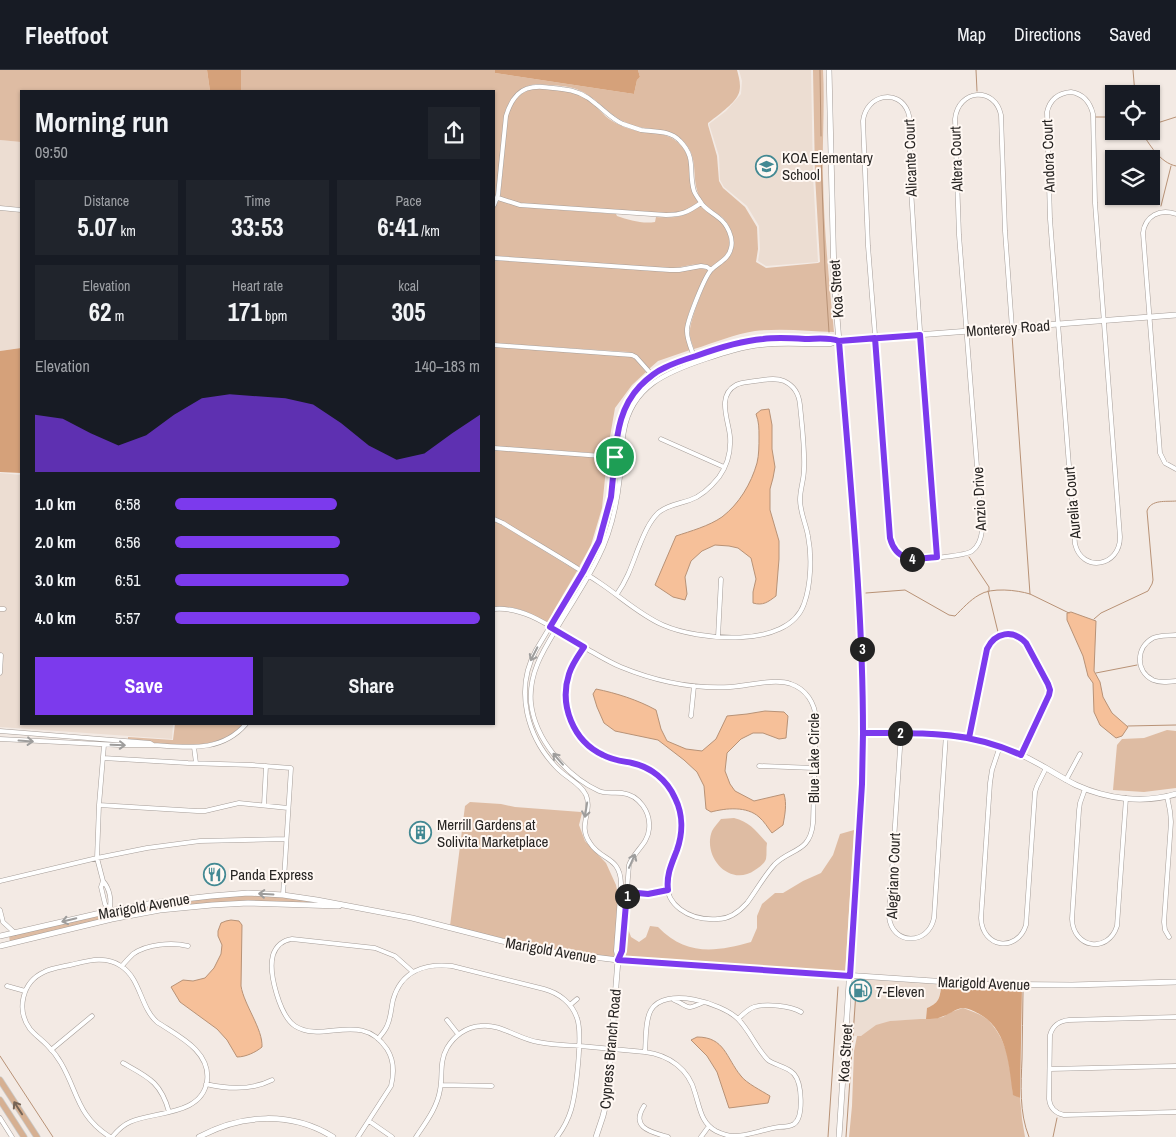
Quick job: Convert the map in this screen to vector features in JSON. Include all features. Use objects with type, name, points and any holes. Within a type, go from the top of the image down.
[{"type":"main road","name":"Koa Street","points":[[829,70],[834,278],[859,599],[863,733],[860,813],[839,1137]]},
{"type":"main road","name":"Monterey Road","points":[[839,341],[1176,315]]},
{"type":"main road","points":[[863,733],[946,734],[969,738],[1000,746],[1021,755],[1066,780],[1101,794],[1140,799],[1176,794]]},
{"type":"main road","name":"Marigold Avenue","points":[[0,936],[109,911],[159,902],[210,896],[283,895],[412,918],[553,952],[618,960],[978,984],[1100,985],[1176,982]]},
{"type":"main road","name":"Marigold Avenue","points":[[0,946],[160,910],[212,905],[349,906]]},
{"type":"main road","name":"Cypress Branch Road","points":[[596,1137],[605,1108],[618,960]]},
{"type":"main road","points":[[0,1080],[37,1137]]},
{"type":"main road","points":[[0,1100],[24,1137]]},
{"type":"main road","points":[[199,1137],[232,1123],[270,1118],[302,1123],[333,1137]]},
{"type":"street","points":[[495,203],[498,198],[506,116],[509,107],[516,97],[523,90],[530,87],[573,90],[595,102],[611,117],[620,122],[643,130],[670,134],[679,140],[690,156],[694,191],[701,203],[722,219],[729,230],[731,239],[731,248],[728,256],[711,270],[702,286],[689,321],[688,336],[696,362]]},
{"type":"street","name":"Andora Court","points":[[1058,324],[1050,219],[1046,115],[1047,108],[1053,99],[1068,92],[1077,93],[1085,98],[1090,104],[1093,114],[1095,203],[1103,321]]},
{"type":"street","name":"Altera Court","points":[[966,331],[959,235],[955,119],[961,103],[968,98],[978,95],[986,96],[993,101],[1001,115],[1004,231],[1012,328]]},
{"type":"street","name":"Alicante Court","points":[[875,338],[866,213],[863,121],[867,107],[873,102],[883,98],[891,98],[906,107],[909,115],[912,206],[920,335],[937,557]]},
{"type":"street","points":[[498,198],[520,205],[666,215],[689,212],[701,203]]},
{"type":"street","points":[[0,208],[20,210]]},
{"type":"street","points":[[1176,214],[1166,211],[1155,214],[1147,221],[1143,230],[1160,452],[1165,463],[1176,469]]},
{"type":"street","points":[[495,258],[670,270],[704,266],[711,270]]},
{"type":"street","name":"Aurelia Court","points":[[1058,324],[1075,544],[1077,551],[1083,558],[1091,562],[1100,563],[1114,556],[1120,542],[1103,321]]},
{"type":"street","name":"Anzio Drive","points":[[875,338],[891,542],[898,553],[907,558],[916,559],[969,553],[977,547],[981,537],[966,331]]},
{"type":"street","points":[[618,960],[616,951],[621,892],[620,875],[611,860],[595,850],[586,838],[584,825],[588,804],[585,794],[578,785],[559,771],[534,735],[524,697],[527,674],[534,654],[583,572],[599,541],[611,497],[618,427],[623,413],[640,386],[652,375],[664,368],[694,356],[744,341],[783,338],[832,338],[839,341]]},
{"type":"street","points":[[618,960],[622,951],[630,862],[643,845],[648,834],[649,822],[646,811],[642,804],[631,796],[623,793],[601,791],[584,782],[560,762],[549,748],[533,714],[531,693],[534,672],[540,656],[589,575],[606,542],[613,520],[619,483],[624,428],[635,403],[645,390],[667,374],[730,351],[763,345],[831,344],[839,341]]},
{"type":"street","points":[[495,345],[628,354],[636,357],[652,375]]},
{"type":"street","points":[[495,519],[589,575],[645,616],[663,625],[682,632],[698,635],[746,637],[777,631],[794,620],[800,612],[804,602],[810,566],[808,535],[800,500],[804,470],[799,397],[795,389],[787,382],[780,379],[772,379],[742,383],[736,385],[727,395],[724,408],[730,437],[728,458],[720,476],[702,494],[668,507],[652,520],[629,574],[617,594]]},
{"type":"street","points":[[661,439],[724,467]]},
{"type":"street","points":[[495,448],[615,457]]},
{"type":"street","points":[[718,636],[721,579]]},
{"type":"street","name":"Blue Lake Circle","points":[[495,609],[517,610],[531,615],[619,666],[651,678],[694,686],[730,687],[782,682],[799,688],[809,698],[815,711],[816,719],[813,822],[809,837],[800,848],[774,865],[747,903],[728,918],[718,920],[702,919],[686,914],[678,908],[668,890]]},
{"type":"street","points":[[969,738],[987,649],[993,640],[999,636],[1005,634],[1015,635],[1026,643],[1050,690],[1049,697],[1021,755]]},
{"type":"street","points":[[1176,635],[1159,636],[1150,640],[1143,647],[1139,658],[1141,668],[1150,678],[1160,682],[1176,681]]},
{"type":"street","points":[[584,647],[570,671],[566,689],[567,709],[574,728],[587,744],[601,754],[614,760],[640,766],[656,774],[670,788],[678,804],[680,815],[681,830],[678,847],[668,873],[668,890],[648,894],[621,892]]},
{"type":"street","points":[[0,673],[1,655]]},
{"type":"street","points":[[691,716],[694,686]]},
{"type":"street","points":[[0,739],[194,747],[212,745],[226,740],[245,725]]},
{"type":"street","points":[[0,730],[150,743],[153,745]]},
{"type":"street","name":"Alegriano Court","points":[[901,733],[889,917],[891,926],[897,933],[912,939],[919,938],[925,934],[930,929],[934,920],[946,734]]},
{"type":"street","points":[[104,744],[97,858],[111,902],[109,911],[112,920]]},
{"type":"street","points":[[1000,746],[990,783],[981,918],[984,932],[995,942],[1005,943],[1014,941],[1022,934],[1026,925],[1035,792],[1046,768]]},
{"type":"street","points":[[194,747],[196,763]]},
{"type":"street","points":[[1066,780],[1080,754]]},
{"type":"street","points":[[103,758],[292,768],[283,895]]},
{"type":"street","points":[[264,805],[266,766]]},
{"type":"street","points":[[759,766],[814,768]]},
{"type":"street","points":[[1085,789],[1079,810],[1072,924],[1078,937],[1090,943],[1097,944],[1106,941],[1113,936],[1117,926],[1126,798]]},
{"type":"street","points":[[1167,796],[1171,822],[1164,924],[1169,937]]},
{"type":"street","points":[[99,805],[197,811],[239,803],[288,808]]},
{"type":"street","points":[[0,881],[148,848],[200,841],[286,839]]},
{"type":"street","points":[[0,910],[3,922],[15,933]]},
{"type":"street","points":[[358,1137],[389,1091],[393,1078],[390,1056],[378,1039],[367,1033],[356,1030],[311,1032],[299,1029],[292,1024],[281,1008],[276,992],[272,960],[274,953],[282,943],[292,939],[368,946],[395,956],[413,972]]},
{"type":"street","points":[[122,966],[134,954],[146,948],[172,944],[188,946]]},
{"type":"street","points":[[97,959],[108,960],[122,966],[134,980],[152,1017],[192,1047],[200,1055],[207,1070],[206,1084],[194,1103],[186,1107],[130,1122],[111,1137],[94,1124],[81,1108],[63,1067],[51,1050],[32,1032],[25,1021],[22,1008],[23,998],[29,984],[48,970],[97,959]]},
{"type":"street","points":[[378,1039],[388,1024],[397,990],[413,972],[426,967],[452,966],[549,990],[559,995],[570,1005],[579,1024],[579,1046],[573,1101],[567,1121],[557,1137]]},
{"type":"street","points":[[7,986],[25,992]]},
{"type":"street","points":[[570,1005],[576,999]]},
{"type":"street","points":[[416,1137],[435,1106],[441,1085],[441,1065],[448,1046],[458,1034],[474,1027],[490,1026],[535,1042],[646,1052],[666,1058],[674,1062],[684,1072],[694,1088],[702,1116],[709,1126],[725,1135],[736,1136],[789,1126],[794,1124],[799,1115],[799,1082],[795,1072],[774,1064],[766,1058],[738,1019],[723,1008],[708,1002],[695,1000],[670,999],[659,1002],[649,1013],[646,1052]]},
{"type":"street","points":[[670,999],[690,1008],[703,1002],[708,1002]]},
{"type":"street","points":[[738,1019],[751,1008],[760,1006],[790,1008],[801,1012]]},
{"type":"street","points":[[51,1050],[92,1016]]},
{"type":"street","points":[[1176,1017],[1061,1021],[1054,1027],[1051,1033],[1049,1102],[1058,1113],[1073,1115],[1176,1112]]},
{"type":"street","points":[[447,1020],[458,1034]]},
{"type":"street","points":[[123,1062],[156,1084],[165,1097],[169,1112]]},
{"type":"street","points":[[1050,1069],[1176,1066]]},
{"type":"street","points":[[206,1084],[223,1088],[258,1085],[272,1080]]},
{"type":"street","points":[[441,1085],[492,1086]]},
{"type":"street","points":[[644,1106],[639,1117],[643,1128],[668,1137]]},
{"type":"street","points":[[0,1118],[12,1137]]},
{"type":"street","points":[[369,1121],[392,1137]]},
{"type":"street","points":[[701,1137],[709,1126]]},
{"type":"shaded area","points":[[0,70],[207,70],[210,90],[20,90],[20,142],[0,140]]},
{"type":"shaded area","points":[[207,70],[241,70],[241,90],[210,90]]},
{"type":"shaded area","points":[[241,70],[495,70],[495,73],[634,94],[637,80],[640,77],[638,70],[737,70],[740,86],[738,95],[708,125],[717,156],[719,181],[723,188],[745,207],[757,227],[758,249],[756,262],[766,268],[820,262],[815,175],[813,70],[823,70],[824,197],[834,332],[755,331],[732,336],[694,349],[690,333],[693,318],[710,275],[732,253],[734,241],[730,228],[723,218],[702,201],[698,194],[691,153],[682,140],[668,132],[627,123],[581,91],[564,86],[536,84],[519,91],[511,99],[504,116],[495,198],[495,90],[241,90]]},
{"type":"shaded area","points":[[495,70],[638,70],[640,77],[637,80],[634,94],[495,73]]},
{"type":"shaded area","name":"KOA Elementary School","points":[[739,70],[811,70],[813,176],[818,262],[766,266],[758,261],[760,249],[759,226],[747,206],[724,187],[720,180],[719,156],[709,124],[726,111],[741,94],[742,81]]},
{"type":"shaded area","points":[[542,88],[575,93],[588,100],[609,119],[619,125],[637,131],[665,135],[677,142],[686,152],[691,187],[698,202],[684,211],[666,213],[520,203],[500,197],[510,110],[516,99],[524,93],[529,90]]},
{"type":"shaded area","points":[[0,140],[20,142],[20,348],[0,351]]},
{"type":"shaded area","points":[[499,200],[520,207],[616,214],[626,219],[655,222],[656,217],[684,215],[700,206],[722,223],[727,232],[729,246],[725,256],[711,267],[697,264],[670,268],[495,256],[495,207]]},
{"type":"shaded area","points":[[495,260],[669,272],[701,268],[708,270],[694,300],[686,325],[685,331],[690,350],[658,361],[649,369],[637,355],[628,352],[495,343]]},
{"type":"shaded area","points":[[495,347],[631,357],[635,359],[646,372],[632,385],[615,408],[607,454],[495,446]]},
{"type":"shaded area","points":[[20,348],[20,473],[0,472],[0,351]]},
{"type":"shaded area","points":[[769,409],[775,467],[770,489],[770,510],[779,541],[776,596],[765,603],[753,603],[756,579],[751,558],[738,548],[715,545],[702,551],[691,561],[685,577],[687,594],[685,600],[673,597],[655,585],[676,536],[717,520],[739,500],[744,493],[758,460],[759,431],[756,414],[761,410]]},
{"type":"shaded area","points":[[495,450],[607,458],[602,508],[591,545],[579,567],[495,518]]},
{"type":"shaded area","points":[[0,473],[20,475],[20,725],[173,725],[172,739],[0,727]]},
{"type":"shaded area","points":[[495,522],[577,571],[548,623],[522,610],[495,607]]},
{"type":"shaded area","points":[[1071,612],[1096,621],[1094,671],[1100,682],[1103,697],[1112,713],[1128,727],[1122,736],[1116,738],[1100,725],[1094,712],[1093,683],[1088,676],[1083,656],[1067,620],[1067,613]]},
{"type":"shaded area","points":[[596,689],[627,697],[656,710],[661,729],[667,741],[686,749],[702,751],[716,739],[727,716],[765,711],[784,712],[788,716],[786,738],[779,739],[763,733],[753,733],[741,739],[727,753],[725,771],[735,791],[754,801],[784,794],[786,805],[783,825],[772,833],[761,819],[749,811],[730,809],[711,812],[706,809],[704,786],[697,772],[658,740],[615,731],[604,723],[593,694]]},
{"type":"shaded area","points":[[175,725],[242,725],[224,738],[202,744],[154,743],[128,739],[128,737],[173,740]]},
{"type":"shaded area","points":[[1167,730],[1176,731],[1176,788],[1144,792],[1113,790],[1117,745],[1122,739],[1144,738]]},
{"type":"shaded area","points":[[470,802],[582,813],[579,825],[585,841],[606,863],[616,885],[618,895],[615,958],[553,950],[450,926],[465,806]]},
{"type":"shaded area","points":[[734,818],[749,825],[767,843],[766,859],[757,869],[746,875],[736,875],[720,867],[711,851],[710,841],[714,828],[721,819]]},
{"type":"shaded area","points":[[854,830],[845,974],[621,959],[625,951],[627,926],[631,937],[639,942],[646,937],[650,926],[658,927],[679,943],[702,949],[726,948],[751,942],[757,928],[757,916],[762,904],[775,893],[783,893],[821,873],[833,855],[840,834]]},
{"type":"shaded area","points":[[248,895],[283,897],[329,904],[248,901],[113,917],[112,912],[159,904]]},
{"type":"shaded area","points":[[108,913],[109,918],[10,942],[9,936]]},
{"type":"shaded area","points":[[231,920],[239,921],[242,925],[241,986],[262,1040],[262,1047],[257,1051],[237,1057],[227,1040],[217,1029],[180,1002],[171,987],[183,980],[193,981],[205,978],[214,968],[221,954],[222,945],[218,931],[221,923]]},
{"type":"shaded area","points":[[865,979],[942,984],[938,1001],[927,1008],[926,1019],[890,1021],[861,1036],[853,1036],[855,994],[857,986]]},
{"type":"shaded area","points":[[942,984],[1022,987],[1020,1098],[1013,1095],[1006,1050],[997,1030],[990,1022],[975,1011],[963,1008],[939,1018],[926,1019],[927,1008],[937,1001]]},
{"type":"shaded area","points":[[963,1008],[979,1014],[988,1020],[1002,1040],[1008,1057],[1013,1094],[1020,1098],[1025,1137],[849,1137],[854,1051],[857,1036],[861,1036],[876,1025],[890,1021],[943,1017]]},
{"type":"shaded area","points":[[697,1037],[706,1038],[719,1045],[743,1079],[770,1096],[768,1103],[729,1108],[717,1072],[707,1056],[691,1040]]},
{"type":"waterway","points":[[820,70],[821,136]]},
{"type":"waterway","points":[[976,70],[977,91]]},
{"type":"waterway","points":[[1133,70],[1134,85]]},
{"type":"waterway","points":[[1096,117],[1105,117]]},
{"type":"waterway","points":[[1160,122],[1176,117]]},
{"type":"waterway","points":[[1147,140],[1160,157],[1176,166]]},
{"type":"waterway","points":[[821,155],[829,332]]},
{"type":"waterway","points":[[1161,206],[1171,166]]},
{"type":"waterway","points":[[1012,335],[1030,594]]},
{"type":"waterway","points":[[1094,619],[1101,613],[1148,591],[1153,580],[1147,511],[1155,503],[1176,501]]},
{"type":"waterway","points":[[969,557],[989,587],[989,591]]},
{"type":"waterway","points":[[866,593],[905,590],[949,615],[955,616],[972,599],[984,592],[1011,590],[1030,594],[1069,613]]},
{"type":"waterway","points":[[988,591],[998,632]]},
{"type":"waterway","points":[[1096,673],[1137,665]]},
{"type":"waterway","points":[[1128,726],[1176,725]]},
{"type":"waterway","points":[[828,1137],[838,987]]},
{"type":"waterway","points":[[846,1137],[856,992]]},
{"type":"waterway","points":[[1023,992],[1021,1098],[1029,1137]]},
{"type":"waterway","points":[[0,1056],[53,1137]]},
{"type":"waterway","points":[[1053,1137],[1057,1118]]},
{"type":"place","name":"KOA Elementary School","points":[[766,166]]},
{"type":"place","name":"Merrill Gardens at Solivita Marketplace","points":[[421,833]]},
{"type":"place","name":"Panda Express","points":[[214,874]]},
{"type":"place","name":"7-Eleven","points":[[860,991]]},
{"type":"route","points":[[615,457],[611,497],[599,541],[550,627],[584,647],[570,671],[566,694],[569,716],[578,734],[591,748],[601,754],[614,760],[630,762],[656,774],[673,793],[678,804],[682,825],[681,836],[668,873],[668,890],[648,894],[627,892],[622,951],[618,960],[850,976],[862,784],[863,733],[938,734],[946,734],[984,741],[1021,755],[1048,700],[1050,690],[1026,643],[1015,635],[1002,635],[996,637],[987,649],[969,738],[946,734],[863,733],[859,599],[839,341],[875,338],[890,538],[892,545],[898,553],[907,558],[916,559],[937,557],[920,335],[839,341],[832,338],[762,339],[744,341],[681,361],[652,375],[640,386],[630,400],[618,427],[615,457]]}]
